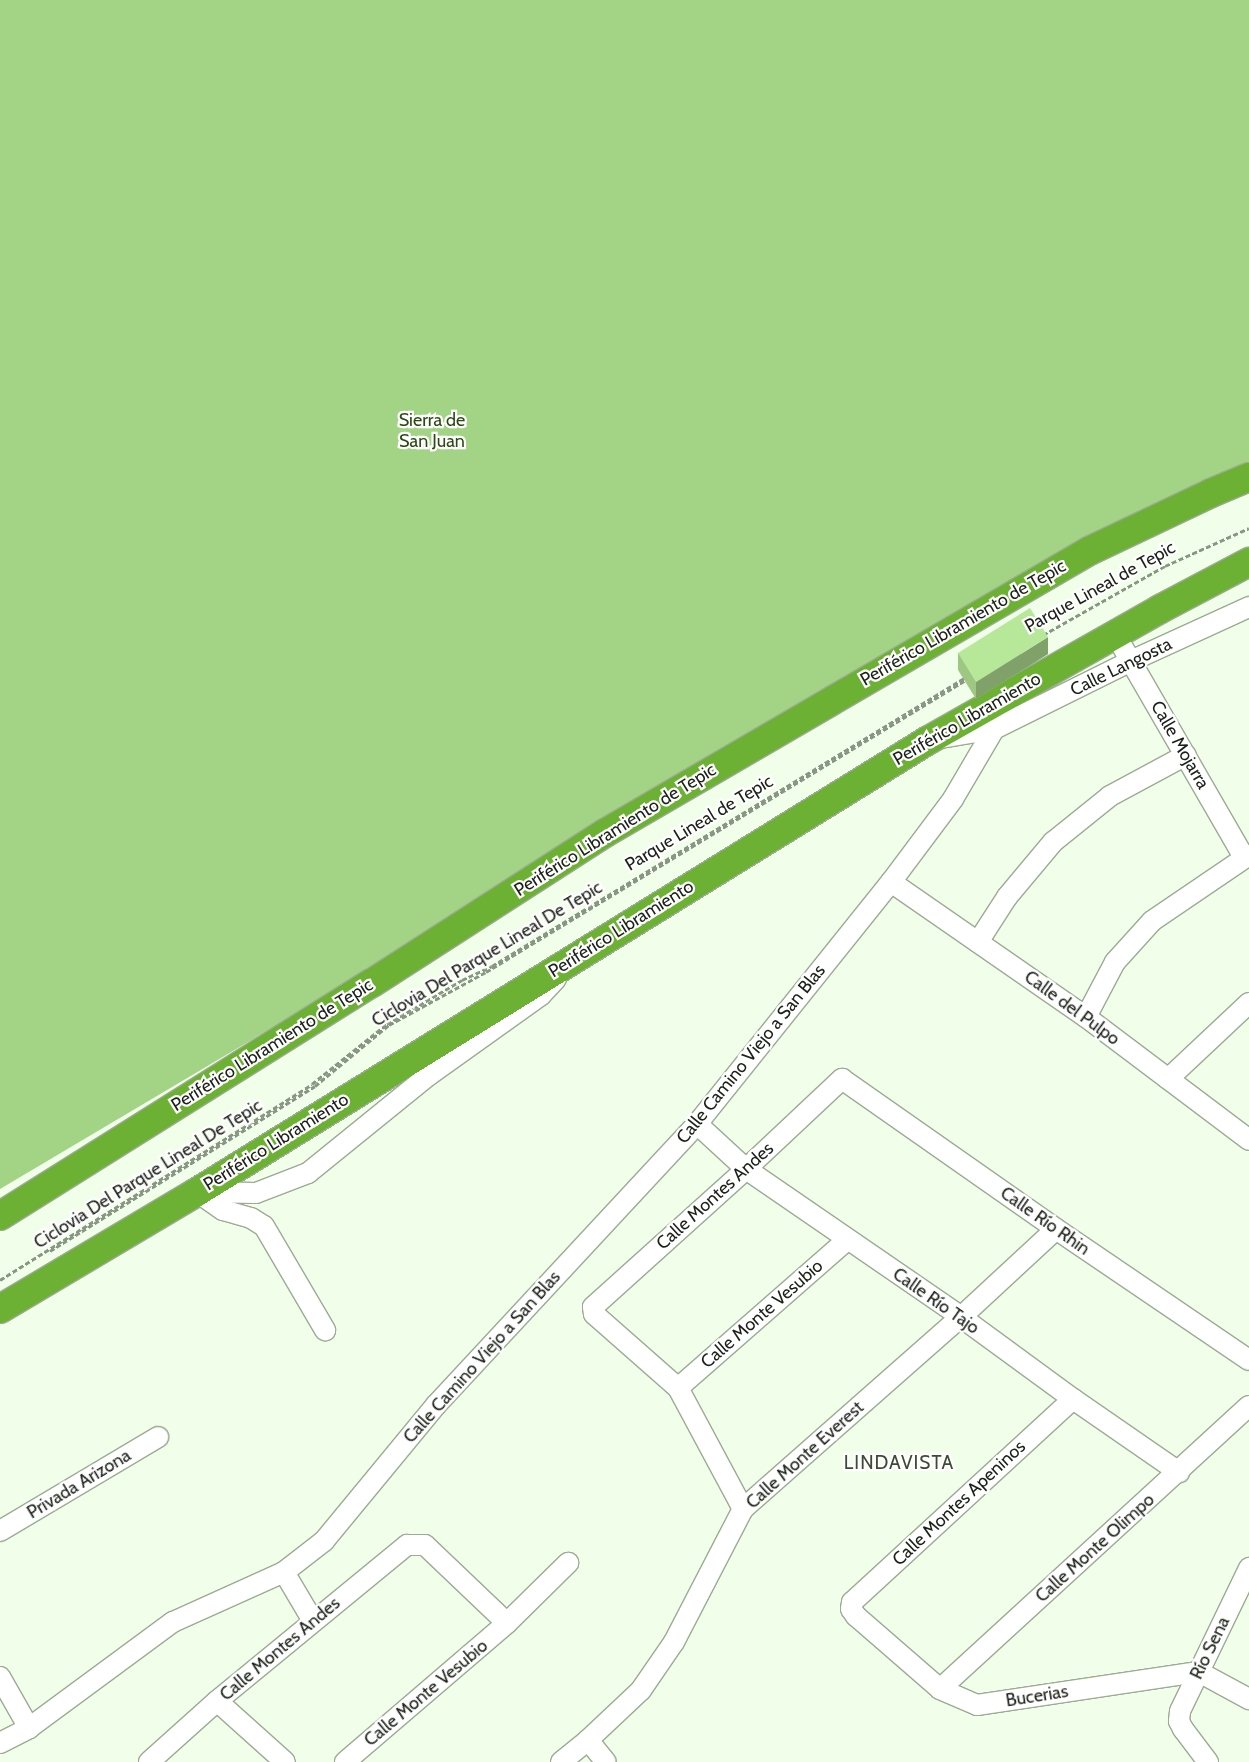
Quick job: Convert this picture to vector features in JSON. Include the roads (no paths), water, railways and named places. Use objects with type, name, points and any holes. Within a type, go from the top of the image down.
[{"type":"highway","name":"Periférico Libramiento de Tepic","points":[[0,1216],[372,983],[605,833],[1089,551],[1249,477]]},
{"type":"highway","name":"Periférico Libramiento","points":[[0,1309],[197,1192],[927,741],[1115,634],[1249,562]]},
{"type":"street","name":"Calle Langosta","points":[[927,741],[994,729],[1131,661],[1249,607]]},
{"type":"street","name":"Calle Mojarra","points":[[1115,634],[1246,856]]},
{"type":"street","points":[[891,882],[953,798],[994,729]]},
{"type":"street","points":[[978,942],[1007,897],[1053,842],[1110,796],[1186,755]]},
{"type":"street","points":[[1086,1017],[1115,962],[1152,921],[1246,856]]},
{"type":"street","name":"Calle del Pulpo","points":[[891,882],[1086,1017],[1249,1140]]},
{"type":"street","name":"Calle Camino Viejo a San Blas","points":[[0,1742],[29,1728],[173,1622],[284,1572],[324,1541],[436,1405],[698,1124],[891,882]]},
{"type":"street","points":[[197,1192],[256,1193],[308,1173],[429,1075],[540,996],[583,952]]},
{"type":"street","points":[[1168,1079],[1249,1003]]},
{"type":"street","name":"Calle Montes Andes","points":[[678,1388],[594,1314],[593,1307],[746,1170],[842,1079]]},
{"type":"street","name":"Calle Río Rhin","points":[[842,1079],[1056,1229],[1249,1360]]},
{"type":"street","name":"Calle Río Tajo","points":[[698,1124],[746,1170],[961,1317],[1073,1399],[1179,1472]]},
{"type":"street","points":[[197,1192],[223,1210],[251,1218],[264,1226],[325,1330]]},
{"type":"street","name":"Calle Monte Everest","points":[[561,1762],[588,1740],[641,1690],[674,1642],[743,1509],[961,1317],[1056,1229]]},
{"type":"street","name":"Calle Monte Vesubio","points":[[678,1388],[846,1240]]},
{"type":"street","points":[[678,1388],[743,1509]]},
{"type":"street","name":"Calle Montes Apeninos","points":[[851,1609],[852,1602],[1073,1399]]},
{"type":"street","name":"Calle Monte Olimpo","points":[[940,1689],[1249,1406]]},
{"type":"street","name":"Privada Arizona","points":[[0,1531],[158,1437]]},
{"type":"street","name":"Calle Montes Andes","points":[[149,1762],[217,1701],[407,1545],[416,1543],[425,1545],[507,1623]]},
{"type":"street","name":"Calle Monte Vesubio","points":[[345,1762],[507,1623],[568,1562]]},
{"type":"street","name":"Río Sena","points":[[1208,1762],[1183,1729],[1180,1721],[1180,1711],[1249,1568]]},
{"type":"street","points":[[284,1572],[313,1621]]},
{"type":"street","name":"Bucerias","points":[[851,1609],[856,1616],[940,1689],[978,1705],[1199,1672]]},
{"type":"street","points":[[1199,1672],[1249,1699]]},
{"type":"street","points":[[0,1677],[29,1728]]},
{"type":"street","points":[[217,1701],[285,1762]]},
{"type":"street","points":[[588,1740],[606,1762]]},
{"type":"district","name":"LINDAVISTA","points":[[899,1463]]},
{"type":"park label","name":"Sierra de San Juan","points":[[432,431]]}]
